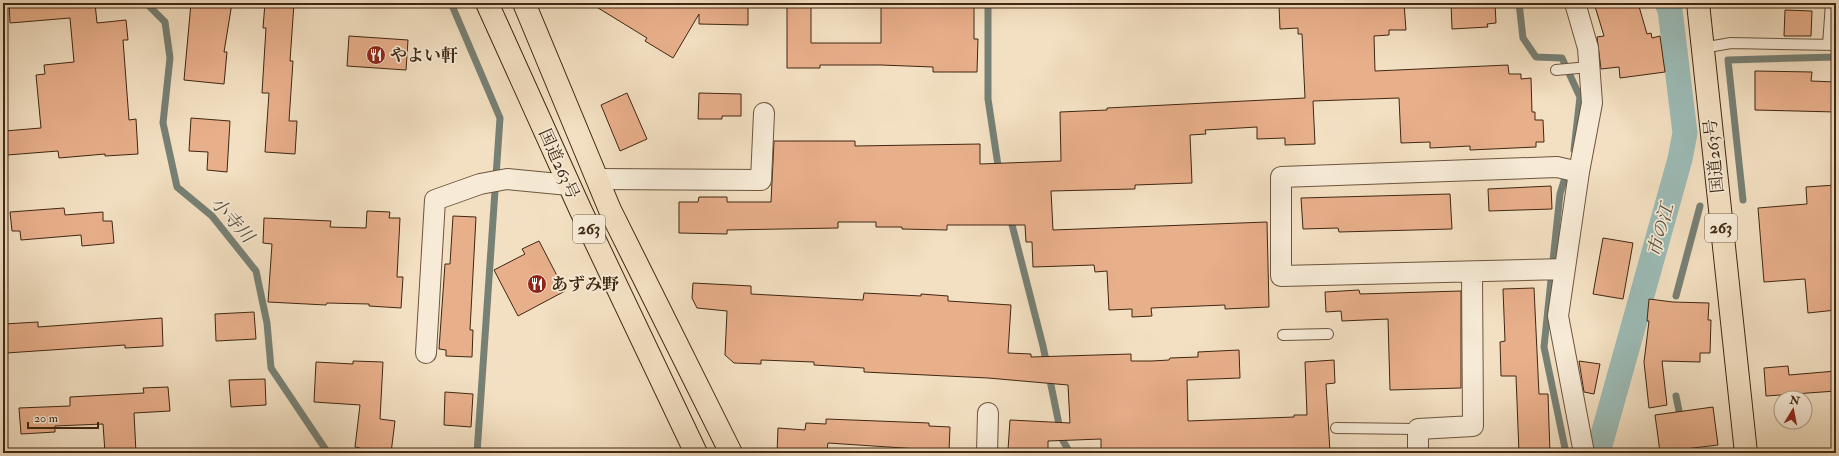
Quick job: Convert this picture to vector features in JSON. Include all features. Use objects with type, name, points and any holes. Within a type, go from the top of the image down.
[{"type":"highway","name":"国道263号","points":[[487,3],[569,186],[696,453]]},
{"type":"highway","name":"国道263号","points":[[524,3],[610,210],[731,453]]},
{"type":"highway","name":"国道263号","points":[[1698,3],[1746,453]]},
{"type":"street","points":[[1575,3],[1588,48],[1584,67],[1592,103],[1579,172],[1558,316],[1584,453]]},
{"type":"street","points":[[598,179],[761,180],[764,113]]},
{"type":"street","points":[[1565,269],[1281,276],[1281,177],[1557,167],[1579,172]]},
{"type":"street","points":[[426,353],[435,200],[480,184],[507,179],[569,186]]},
{"type":"street","points":[[1418,453],[1418,429],[1473,426],[1472,272]]},
{"type":"street","points":[[987,453],[988,413]]},
{"type":"lane","points":[[1702,48],[1731,43],[1832,45],[1831,3]]},
{"type":"lane","points":[[1556,70],[1584,67]]},
{"type":"lane","points":[[1283,335],[1328,334]]},
{"type":"lane","points":[[1336,428],[1418,429]]},
{"type":"building","points":[[9,3],[95,3],[97,23],[126,20],[128,40],[123,40],[129,120],[136,119],[138,154],[105,156],[105,154],[59,158],[58,151],[7,155],[5,131],[41,128],[36,75],[45,74],[44,65],[74,62],[70,18],[10,23]]},
{"type":"building","points":[[191,3],[232,3],[224,52],[227,52],[224,84],[184,80]]},
{"type":"building","points":[[265,3],[294,3],[290,61],[293,61],[289,121],[297,121],[295,154],[265,152],[269,93],[262,93],[266,28],[263,28]]},
{"type":"building","points":[[590,3],[748,3],[748,25],[699,24],[699,14],[673,58],[645,41],[647,38]]},
{"type":"building","points":[[787,3],[811,3],[811,43],[881,43],[881,3],[974,3],[974,39],[978,39],[977,72],[933,72],[933,67],[881,65],[820,65],[820,68],[787,68]]},
{"type":"building","points":[[1404,3],[1406,30],[1389,30],[1389,35],[1374,36],[1375,71],[1508,65],[1509,74],[1521,74],[1521,79],[1531,78],[1532,112],[1535,112],[1535,120],[1543,120],[1544,142],[1536,142],[1536,147],[1470,150],[1470,146],[1430,148],[1430,142],[1401,143],[1399,98],[1313,101],[1315,144],[1285,145],[1285,138],[1257,139],[1257,127],[1205,130],[1206,134],[1190,135],[1192,183],[1135,185],[1135,189],[1051,191],[1053,230],[1267,222],[1269,307],[1225,309],[1225,305],[1151,308],[1152,316],[1132,317],[1132,309],[1109,310],[1107,271],[1095,272],[1094,265],[1033,267],[1032,242],[1026,242],[1025,225],[947,225],[947,230],[876,227],[876,222],[838,222],[838,228],[727,230],[727,234],[679,233],[679,202],[698,202],[699,197],[727,197],[727,202],[771,202],[774,141],[855,141],[855,146],[980,144],[980,164],[1061,161],[1060,112],[1107,110],[1107,108],[1305,98],[1302,34],[1298,34],[1298,28],[1280,29],[1279,5]]},
{"type":"building","points":[[1451,3],[1495,3],[1496,23],[1487,24],[1488,27],[1452,29]]},
{"type":"building","points":[[1594,3],[1638,3],[1647,34],[1651,33],[1652,38],[1660,36],[1665,72],[1620,78],[1619,67],[1601,69],[1597,37],[1604,36]]},
{"type":"building","points":[[1785,10],[1812,11],[1811,36],[1784,36]]},
{"type":"building","points":[[349,36],[408,40],[406,70],[347,66]]},
{"type":"building","points":[[1755,71],[1812,72],[1811,81],[1836,82],[1836,112],[1755,110]]},
{"type":"building","points":[[627,93],[647,139],[620,151],[601,105]]},
{"type":"building","points":[[699,93],[741,94],[741,116],[722,116],[722,119],[698,119]]},
{"type":"building","points":[[191,118],[230,121],[227,172],[207,170],[208,152],[189,151]]},
{"type":"building","points":[[1836,185],[1836,310],[1808,313],[1805,279],[1764,282],[1758,208],[1807,204],[1806,187]]},
{"type":"building","points":[[1551,186],[1552,209],[1489,211],[1488,189]]},
{"type":"building","points":[[1450,194],[1452,229],[1339,232],[1338,228],[1303,229],[1301,198]]},
{"type":"building","points":[[64,208],[65,215],[103,212],[103,221],[112,221],[114,243],[82,246],[81,235],[21,240],[20,231],[12,231],[10,212]]},
{"type":"building","points":[[367,211],[390,212],[389,218],[400,218],[397,277],[403,277],[401,308],[369,306],[369,304],[327,303],[326,305],[268,302],[272,244],[263,243],[264,218],[331,221],[330,227],[366,228]]},
{"type":"building","points":[[453,216],[476,217],[470,330],[473,330],[472,357],[446,356],[446,350],[439,349],[445,264],[450,264]]},
{"type":"building","points":[[1603,238],[1633,243],[1623,299],[1593,294]]},
{"type":"building","points":[[539,241],[565,291],[518,316],[494,270],[525,254],[522,249]]},
{"type":"building","points":[[693,283],[751,286],[751,294],[863,300],[864,293],[921,296],[921,294],[948,296],[948,301],[1011,305],[1008,353],[1031,354],[1031,357],[1131,354],[1131,361],[1152,361],[1169,360],[1170,358],[1198,357],[1198,352],[1239,350],[1240,378],[1187,380],[1188,421],[1294,417],[1294,415],[1307,415],[1305,362],[1334,360],[1335,383],[1326,384],[1330,452],[1101,453],[1101,439],[1048,441],[1048,453],[1019,453],[1019,451],[1008,450],[1010,420],[1070,423],[1068,385],[988,378],[864,372],[864,368],[814,365],[814,362],[761,360],[761,364],[734,363],[725,355],[727,311],[697,308],[692,298]]},
{"type":"building","points":[[1534,288],[1539,394],[1548,394],[1550,453],[1519,453],[1516,376],[1501,376],[1500,342],[1505,341],[1503,289]]},
{"type":"building","points":[[1359,290],[1360,294],[1461,291],[1461,388],[1390,390],[1388,319],[1342,321],[1341,311],[1326,312],[1325,292]]},
{"type":"building","points":[[1649,299],[1673,302],[1709,303],[1708,320],[1711,320],[1710,353],[1700,353],[1700,362],[1662,361],[1667,405],[1649,408],[1644,362],[1649,321],[1647,321]]},
{"type":"building","points":[[254,312],[256,339],[216,341],[215,314]]},
{"type":"building","points":[[162,318],[163,346],[125,348],[125,345],[6,353],[4,324],[38,322],[38,327]]},
{"type":"building","points":[[353,361],[383,362],[380,419],[395,421],[391,453],[360,453],[360,448],[355,447],[360,405],[314,402],[316,362],[353,364]]},
{"type":"building","points":[[1579,361],[1600,364],[1594,394],[1584,392]]},
{"type":"building","points":[[1788,366],[1789,375],[1836,371],[1836,391],[1813,393],[1813,390],[1773,390],[1773,396],[1766,396],[1764,368]]},
{"type":"building","points":[[265,379],[266,405],[231,407],[229,380]]},
{"type":"building","points":[[168,387],[170,411],[134,413],[136,453],[105,453],[103,424],[55,426],[55,432],[21,434],[19,408],[70,406],[70,397],[144,393],[143,388]]},
{"type":"building","points":[[445,392],[473,394],[471,427],[444,425]]},
{"type":"building","points":[[1713,407],[1718,445],[1660,452],[1655,415]]},
{"type":"building","points":[[826,419],[929,423],[929,426],[950,427],[949,451],[828,443],[827,450],[799,449],[799,453],[777,453],[778,428],[805,430],[806,423],[826,424]]},
{"type":"waterway","name":"小寺川","points":[[146,3],[165,22],[170,58],[163,123],[177,187],[212,216],[256,271],[267,323],[271,368],[328,453]]},
{"type":"waterway","points":[[451,3],[500,118],[477,453]]},
{"type":"waterway","points":[[988,3],[988,99],[999,172]]},
{"type":"waterway","points":[[1519,3],[1523,38],[1536,57],[1562,58],[1580,97],[1574,150]]},
{"type":"waterway","name":"市の江","points":[[1599,453],[1680,159],[1685,133],[1670,10],[1667,3]]},
{"type":"waterway","points":[[1743,200],[1728,60],[1836,57]]},
{"type":"waterway","points":[[1566,453],[1544,347],[1560,194],[1567,171]]},
{"type":"waterway","points":[[1676,296],[1700,206]]},
{"type":"waterway","points":[[1010,217],[1043,346],[1062,439],[1070,453]]},
{"type":"waterway","points":[[1676,396],[1681,421]]},
{"type":"waterway","points":[[1684,439],[1686,453]]},
{"type":"place","name":"やよい軒","points":[[376,55]]},
{"type":"place","name":"あずみ野","points":[[537,284]]}]
